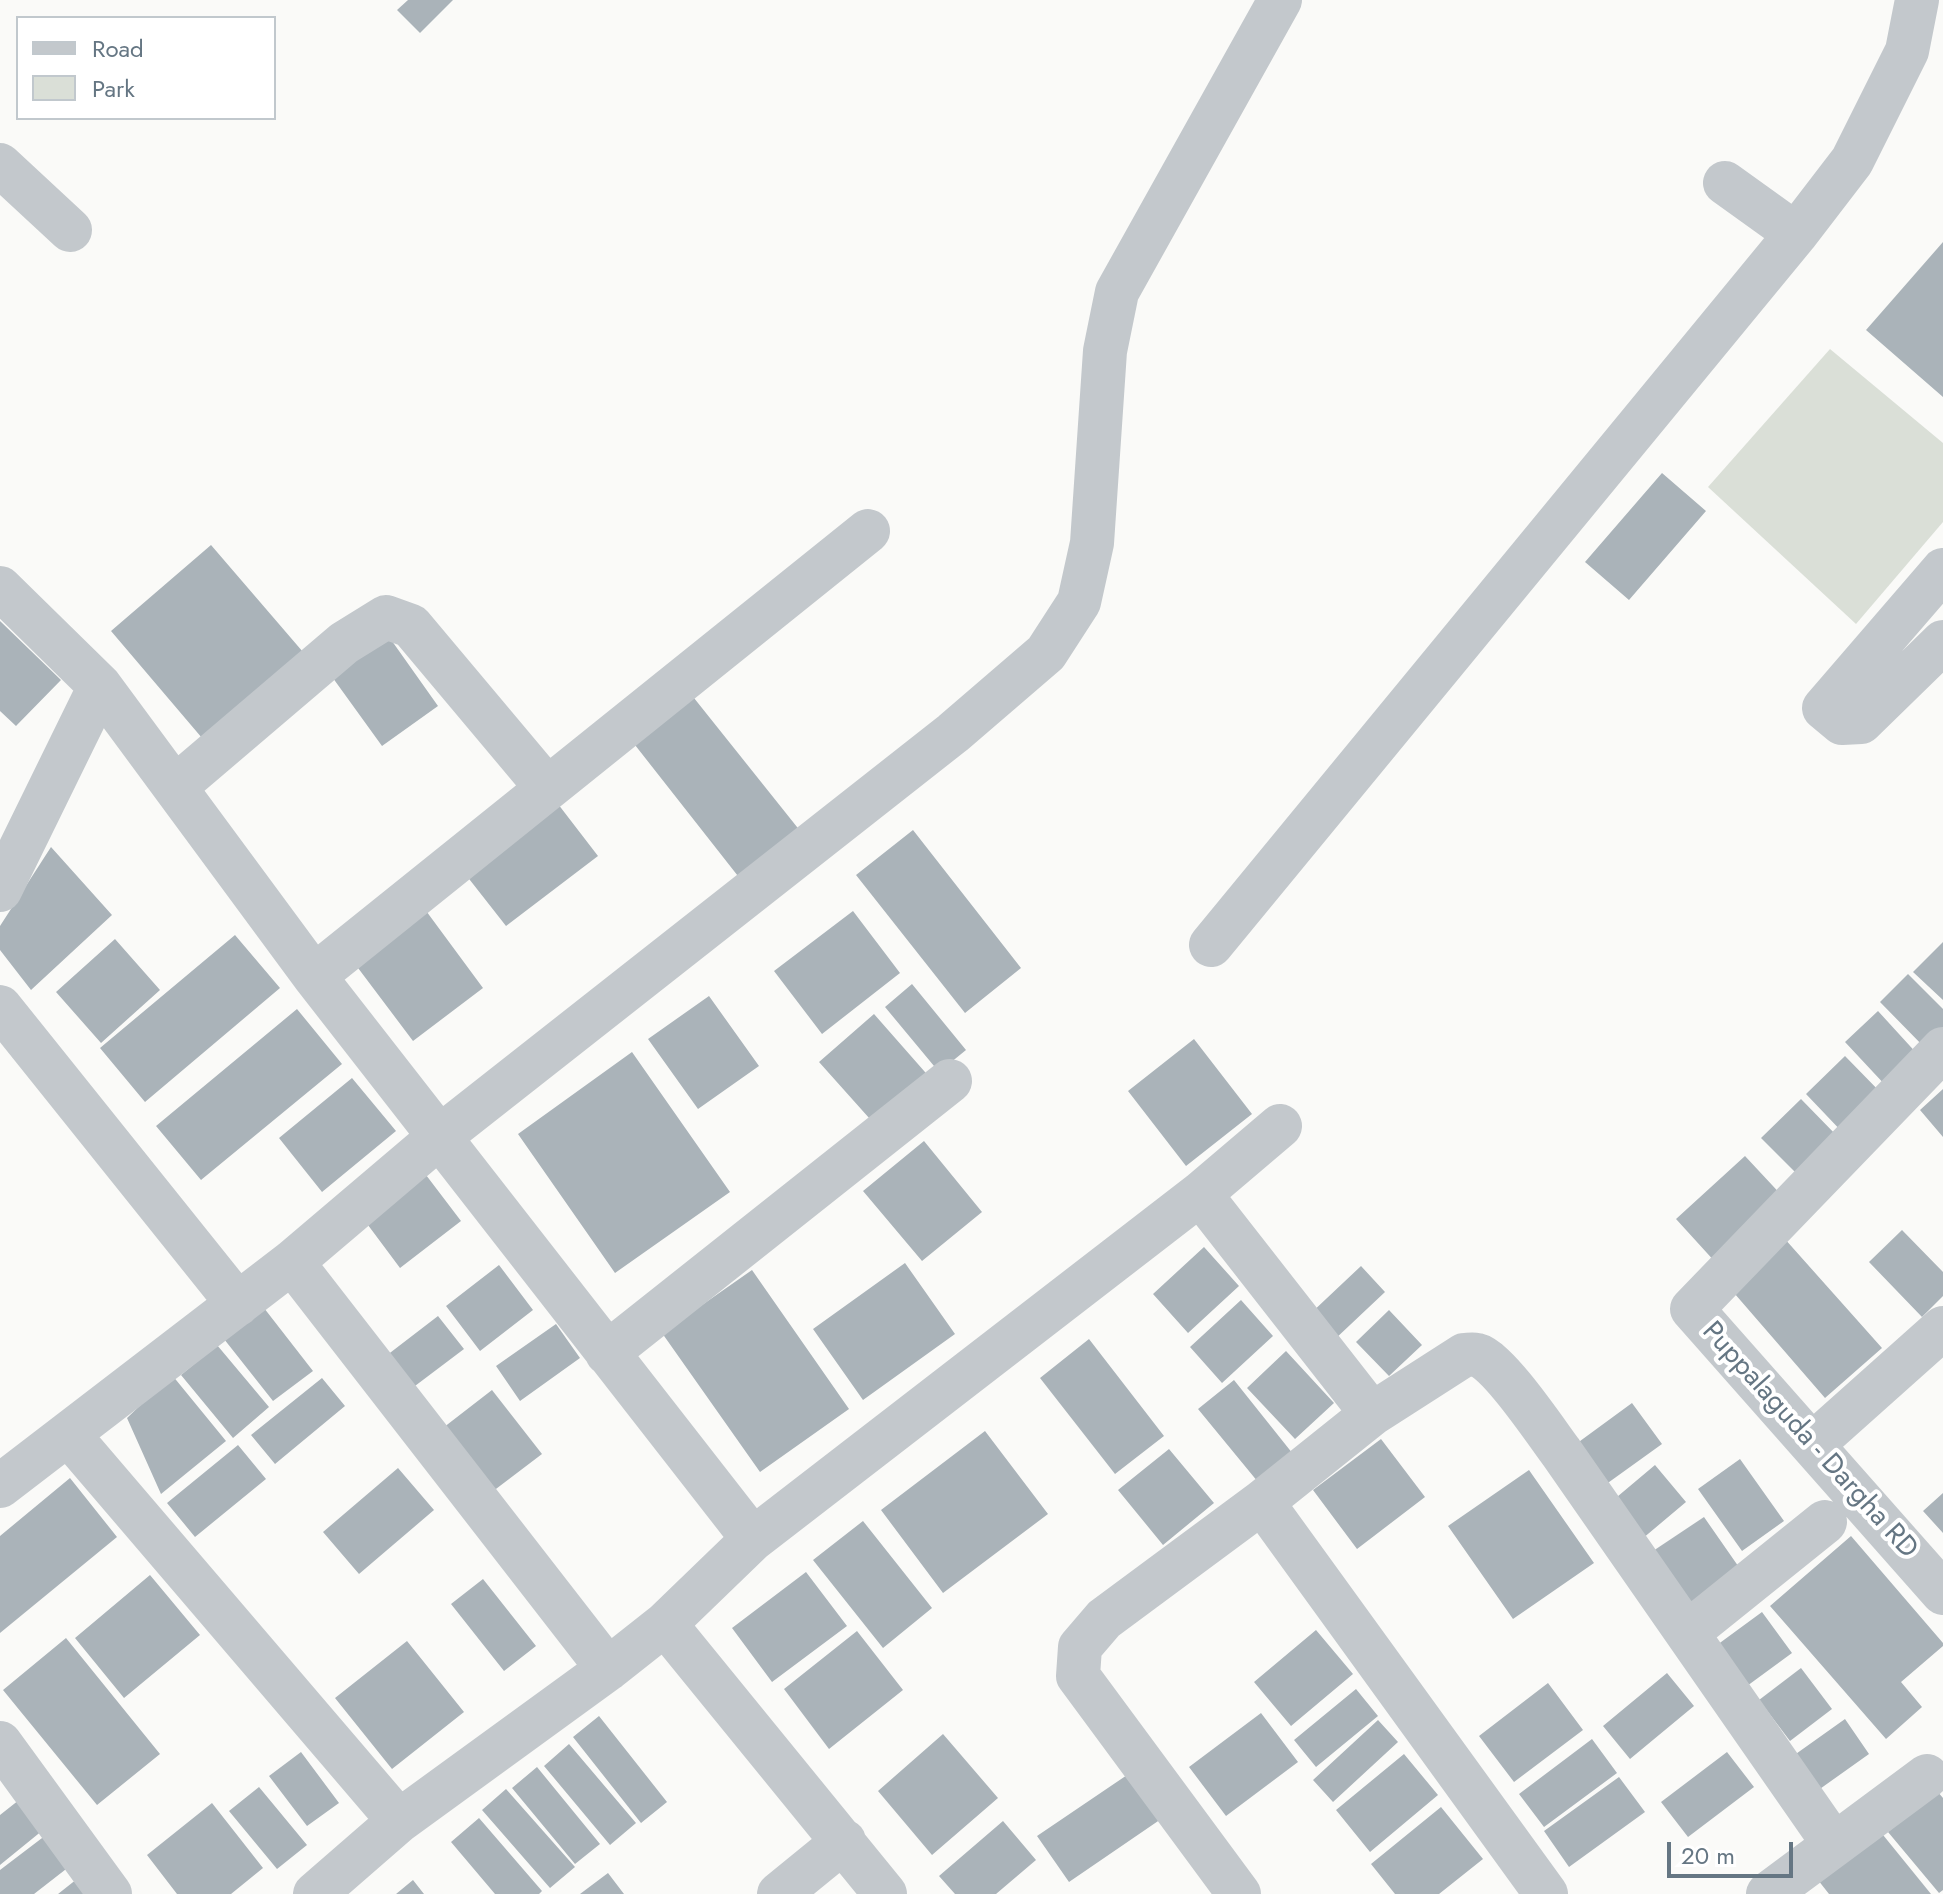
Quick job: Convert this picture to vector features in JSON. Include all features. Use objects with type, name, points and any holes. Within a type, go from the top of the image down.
[{"type":"street","points":[[1211,945],[1796,234],[1852,161],[1907,51],[1917,0]]},
{"type":"street","points":[[0,1486],[292,1262],[438,1138],[953,733],[1046,653],[1079,602],[1092,543],[1105,351],[1117,292],[1277,1]]},
{"type":"street","points":[[0,165],[70,230]]},
{"type":"street","points":[[1725,183],[1796,234]]},
{"type":"street","points":[[314,976],[868,531]]},
{"type":"street","points":[[1943,570],[1824,708],[1842,723],[1861,722],[1943,642]]},
{"type":"street","points":[[0,588],[100,686],[438,1138],[753,1539]]},
{"type":"street","points":[[175,787],[344,643],[386,617],[411,626],[547,788]]},
{"type":"street","points":[[0,890],[100,686]]},
{"type":"street","points":[[0,1007],[238,1304]]},
{"type":"street","name":"Puppalaguda - Dargha RD","points":[[1943,1049],[1692,1309],[1943,1593]]},
{"type":"street","points":[[607,1353],[950,1081]]},
{"type":"street","points":[[315,1894],[399,1821],[665,1624],[753,1539],[1200,1194],[1280,1126]]},
{"type":"street","points":[[1200,1194],[1372,1414]]},
{"type":"street","points":[[292,1262],[608,1669]]},
{"type":"street","points":[[1813,1444],[1943,1328]]},
{"type":"street","points":[[1239,1894],[1078,1676],[1080,1647],[1104,1619],[1262,1502],[1372,1414],[1464,1355],[1478,1355],[1496,1368],[1538,1421],[1833,1843]]},
{"type":"street","points":[[68,1434],[399,1821]]},
{"type":"street","points":[[1262,1502],[1546,1894]]},
{"type":"street","points":[[1687,1633],[1825,1522]]},
{"type":"street","points":[[665,1624],[885,1894]]},
{"type":"street","points":[[0,1743],[110,1894]]},
{"type":"street","points":[[1768,1894],[1927,1776]]},
{"type":"street","points":[[779,1894],[844,1841]]},
{"type":"green space","points":[[1830,349],[1943,443],[1943,522],[1856,624],[1708,487]]},
{"type":"building","points":[[408,0],[453,0],[420,33],[397,10]]},
{"type":"building","points":[[1943,242],[1943,397],[1866,330]]},
{"type":"building","points":[[1662,473],[1706,511],[1629,600],[1585,562]]},
{"type":"building","points":[[211,545],[303,652],[202,738],[111,631]]},
{"type":"building","points":[[0,621],[61,680],[16,726],[0,711]]},
{"type":"building","points":[[387,634],[438,706],[382,746],[330,674]]},
{"type":"building","points":[[694,698],[805,837],[745,885],[635,745]]},
{"type":"building","points":[[558,804],[598,856],[506,926],[466,875]]},
{"type":"building","points":[[913,830],[1021,968],[965,1013],[856,875]]},
{"type":"building","points":[[51,847],[112,915],[31,990],[0,950],[0,926]]},
{"type":"building","points":[[421,904],[483,988],[413,1041],[349,956]]},
{"type":"building","points":[[853,911],[900,973],[822,1034],[774,971]]},
{"type":"building","points":[[235,935],[280,988],[145,1102],[100,1048]]},
{"type":"building","points":[[115,939],[160,990],[101,1043],[56,992]]},
{"type":"building","points":[[1943,942],[1943,1000],[1913,972]]},
{"type":"building","points":[[1908,974],[1943,1009],[1943,1037],[1928,1051],[1880,1002]]},
{"type":"building","points":[[912,984],[966,1050],[939,1072],[885,1007]]},
{"type":"building","points":[[709,996],[759,1066],[698,1109],[648,1039]]},
{"type":"building","points":[[297,1009],[342,1064],[201,1180],[156,1126]]},
{"type":"building","points":[[1878,1011],[1920,1057],[1887,1087],[1845,1042]]},
{"type":"building","points":[[874,1014],[932,1080],[878,1128],[819,1062]]},
{"type":"building","points":[[1194,1039],[1252,1114],[1186,1166],[1128,1091]]},
{"type":"building","points":[[632,1052],[730,1192],[615,1273],[518,1134]]},
{"type":"building","points":[[1845,1056],[1886,1098],[1846,1136],[1806,1094]]},
{"type":"building","points":[[352,1078],[396,1131],[322,1192],[279,1138]]},
{"type":"building","points":[[1943,1089],[1943,1137],[1920,1110]]},
{"type":"building","points":[[1801,1099],[1840,1139],[1801,1178],[1761,1138]]},
{"type":"building","points":[[924,1141],[982,1212],[922,1261],[863,1191]]},
{"type":"building","points":[[1745,1156],[1786,1200],[1717,1264],[1676,1219]]},
{"type":"building","points":[[423,1171],[461,1221],[400,1268],[362,1217]]},
{"type":"building","points":[[1902,1230],[1943,1272],[1943,1296],[1922,1317],[1869,1262]]},
{"type":"building","points":[[1784,1238],[1882,1348],[1825,1398],[1728,1286]]},
{"type":"building","points":[[1204,1247],[1239,1286],[1188,1333],[1153,1294]]},
{"type":"building","points":[[905,1263],[955,1334],[863,1400],[813,1329]]},
{"type":"building","points":[[499,1265],[533,1310],[480,1351],[446,1306]]},
{"type":"building","points":[[1361,1266],[1385,1292],[1333,1341],[1309,1315]]},
{"type":"building","points":[[752,1270],[849,1409],[760,1472],[662,1333]]},
{"type":"building","points":[[1241,1300],[1273,1336],[1222,1383],[1190,1347]]},
{"type":"building","points":[[264,1308],[313,1371],[273,1401],[224,1339]]},
{"type":"building","points":[[1389,1310],[1422,1345],[1389,1376],[1356,1342]]},
{"type":"building","points":[[438,1316],[464,1349],[407,1392],[382,1359]]},
{"type":"building","points":[[556,1324],[580,1358],[520,1401],[496,1366]]},
{"type":"building","points":[[1089,1339],[1164,1436],[1115,1474],[1040,1378]]},
{"type":"building","points":[[217,1345],[269,1407],[233,1438],[181,1375]]},
{"type":"building","points":[[1286,1351],[1334,1403],[1295,1439],[1247,1388]]},
{"type":"building","points":[[172,1375],[226,1441],[161,1494],[127,1418]]},
{"type":"building","points":[[322,1378],[345,1406],[275,1464],[251,1435]]},
{"type":"building","points":[[1234,1380],[1293,1454],[1258,1482],[1198,1409]]},
{"type":"building","points":[[492,1390],[542,1454],[488,1495],[439,1431]]},
{"type":"building","points":[[1632,1403],[1662,1444],[1605,1485],[1576,1444]]},
{"type":"building","points":[[985,1431],[1048,1514],[943,1593],[881,1510]]},
{"type":"building","points":[[1381,1439],[1425,1497],[1357,1549],[1313,1490]]},
{"type":"building","points":[[238,1445],[266,1479],[195,1537],[167,1503]]},
{"type":"building","points":[[1169,1449],[1214,1503],[1163,1545],[1118,1490]]},
{"type":"building","points":[[1740,1459],[1784,1521],[1742,1551],[1698,1489]]},
{"type":"building","points":[[1655,1465],[1686,1502],[1642,1539],[1611,1502]]},
{"type":"building","points":[[398,1468],[434,1510],[359,1574],[323,1532]]},
{"type":"building","points":[[1529,1470],[1594,1563],[1513,1619],[1448,1526]]},
{"type":"building","points":[[70,1478],[117,1537],[0,1633],[0,1536]]},
{"type":"building","points":[[1943,1493],[1943,1533],[1923,1511]]},
{"type":"building","points":[[1704,1517],[1743,1573],[1692,1609],[1653,1551]]},
{"type":"building","points":[[863,1521],[932,1608],[883,1648],[813,1560]]},
{"type":"building","points":[[1851,1536],[1943,1643],[1901,1682],[1922,1707],[1886,1739],[1770,1606]]},
{"type":"building","points":[[806,1572],[847,1626],[772,1682],[732,1628]]},
{"type":"building","points":[[150,1575],[200,1635],[124,1698],[75,1638]]},
{"type":"building","points":[[483,1579],[536,1646],[504,1671],[451,1604]]},
{"type":"building","points":[[1762,1612],[1792,1653],[1747,1686],[1717,1645]]},
{"type":"building","points":[[1316,1630],[1353,1674],[1291,1726],[1254,1682]]},
{"type":"building","points":[[857,1631],[903,1690],[829,1749],[784,1689]]},
{"type":"building","points":[[66,1638],[160,1754],[97,1805],[3,1690]]},
{"type":"building","points":[[407,1641],[464,1712],[392,1769],[335,1698]]},
{"type":"building","points":[[1801,1668],[1832,1709],[1790,1741],[1759,1700]]},
{"type":"building","points":[[1667,1673],[1694,1706],[1630,1759],[1603,1726]]},
{"type":"building","points":[[1548,1683],[1583,1730],[1514,1782],[1479,1736]]},
{"type":"building","points":[[1356,1689],[1378,1716],[1316,1767],[1294,1740]]},
{"type":"building","points":[[1261,1713],[1298,1762],[1226,1816],[1189,1767]]},
{"type":"building","points":[[599,1716],[667,1802],[641,1823],[573,1737]]},
{"type":"building","points":[[1845,1719],[1869,1754],[1817,1791],[1793,1756]]},
{"type":"building","points":[[1378,1720],[1398,1742],[1333,1802],[1313,1780]]},
{"type":"building","points":[[943,1734],[998,1798],[932,1855],[878,1791]]},
{"type":"building","points":[[1592,1739],[1617,1773],[1544,1827],[1519,1794]]},
{"type":"building","points":[[569,1744],[636,1823],[610,1845],[544,1766]]},
{"type":"building","points":[[301,1752],[339,1803],[307,1826],[269,1776]]},
{"type":"building","points":[[1727,1752],[1754,1787],[1688,1837],[1661,1802]]},
{"type":"building","points":[[1404,1754],[1438,1795],[1370,1852],[1336,1810]]},
{"type":"building","points":[[537,1767],[600,1844],[575,1864],[512,1788]]},
{"type":"building","points":[[1133,1771],[1164,1817],[1069,1882],[1037,1836]]},
{"type":"building","points":[[1619,1777],[1645,1812],[1569,1867],[1544,1831]]},
{"type":"building","points":[[259,1787],[307,1845],[277,1869],[229,1811]]},
{"type":"building","points":[[506,1789],[575,1867],[550,1888],[482,1810]]},
{"type":"building","points":[[1937,1791],[1943,1798],[1943,1890],[1939,1893],[1888,1832]]},
{"type":"building","points":[[19,1800],[43,1830],[0,1865],[0,1815]]},
{"type":"building","points":[[212,1803],[263,1868],[231,1894],[177,1894],[147,1855]]},
{"type":"building","points":[[1441,1807],[1483,1859],[1439,1894],[1395,1894],[1371,1864]]},
{"type":"building","points":[[479,1818],[542,1891],[539,1894],[495,1894],[451,1842]]},
{"type":"building","points":[[1003,1821],[1036,1860],[996,1894],[955,1894],[939,1876]]},
{"type":"building","points":[[1879,1830],[1931,1894],[1829,1894],[1818,1880]]},
{"type":"building","points":[[46,1835],[70,1866],[34,1894],[0,1894],[0,1870]]},
{"type":"building","points":[[608,1873],[624,1894],[580,1894]]},
{"type":"building","points":[[82,1875],[98,1894],[58,1894]]},
{"type":"building","points":[[413,1880],[424,1894],[396,1894]]}]
